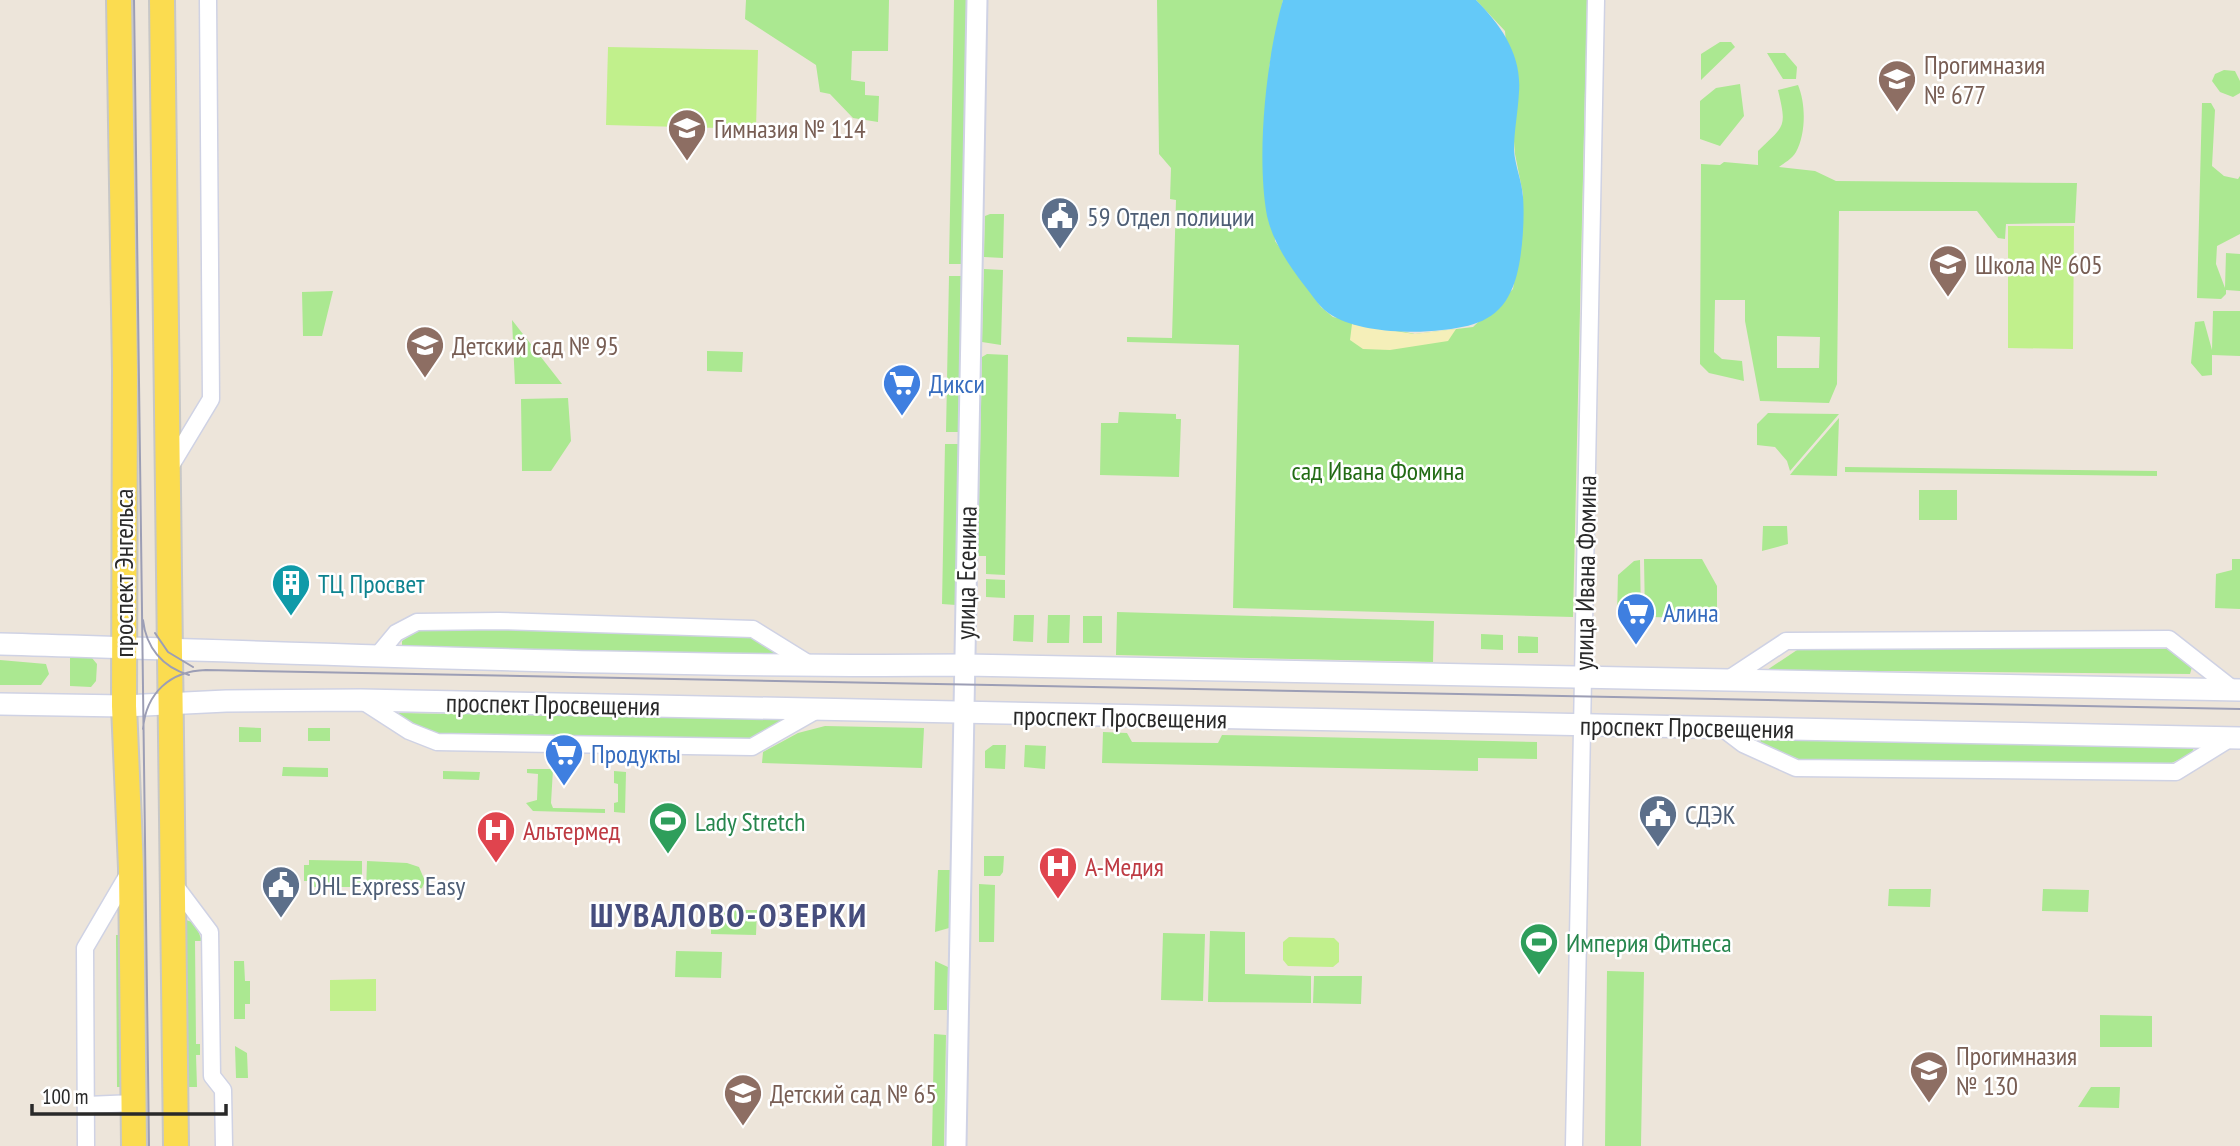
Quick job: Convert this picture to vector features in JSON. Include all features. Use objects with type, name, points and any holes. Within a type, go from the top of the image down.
[{"type":"main road","name":"проспект Энгельса","points":[[119,0],[125,370],[123,646],[131,869],[134,1146]]},
{"type":"main road","name":"проспект Энгельса","points":[[162,0],[176,1146]]},
{"type":"main road","name":"проспект Просвещения","points":[[0,644],[123,646],[376,657],[813,666],[965,664],[2237,690]]},
{"type":"main road","name":"проспект Просвещения","points":[[0,704],[124,706],[170,702],[361,700],[2236,738]]},
{"type":"street","points":[[167,472],[211,399],[208,0]]},
{"type":"street","name":"улица Есенина","points":[[956,1146],[977,0]]},
{"type":"street","name":"улица Ивана Фомина","points":[[1574,1146],[1596,0]]},
{"type":"street","points":[[376,657],[396,633],[417,622],[499,621],[752,629],[813,666]]},
{"type":"street","points":[[1727,680],[1786,641],[2169,639],[2237,690]]},
{"type":"street","points":[[361,700],[409,731],[437,742],[752,747],[817,710]]},
{"type":"street","points":[[1722,728],[1743,744],[1796,768],[2176,772],[2236,738]]},
{"type":"street","points":[[86,1146],[85,948],[131,869]]},
{"type":"street","points":[[172,882],[210,932],[212,1076],[223,1090],[224,1146]]},
{"type":"street","points":[[87,1105],[134,1103]]},
{"type":"green space","points":[[746,0],[889,0],[888,51],[852,51],[851,80],[865,82],[865,95],[879,96],[878,122],[853,118],[830,94],[820,92],[816,65],[745,19]]},
{"type":"green space","points":[[954,0],[967,0],[962,264],[949,264]]},
{"type":"green space","name":"сад Ивана Фомина","points":[[1157,0],[1283,0],[1269,68],[1275,241],[1321,307],[1333,317],[1415,334],[1473,327],[1513,289],[1523,227],[1523,194],[1515,154],[1505,31],[1476,0],[1587,0],[1573,617],[1233,608],[1239,345],[1127,342],[1127,337],[1172,338],[1176,200],[1170,199],[1171,168],[1159,154]]},
{"type":"green space","points":[[1720,42],[1731,42],[1735,47],[1701,80],[1701,54]]},
{"type":"green space","points":[[608,47],[758,50],[756,129],[606,125]]},
{"type":"green space","points":[[1767,53],[1785,53],[1797,67],[1796,79],[1783,79]]},
{"type":"green space","points":[[2224,70],[2235,71],[2240,81],[2240,93],[2233,97],[2220,92],[2212,81],[2215,74]]},
{"type":"green space","points":[[1740,84],[1744,116],[1720,146],[1700,139],[1700,101],[1716,88]]},
{"type":"green space","points":[[1798,85],[1804,119],[1802,137],[1796,152],[1779,167],[1815,171],[1836,181],[2077,183],[2075,223],[2006,224],[2005,239],[1998,238],[1977,211],[1839,211],[1837,384],[1829,403],[1760,401],[1745,321],[1745,300],[1715,300],[1714,352],[1722,359],[1742,361],[1744,381],[1709,373],[1700,364],[1701,164],[1720,165],[1724,162],[1758,165],[1758,151],[1782,125],[1778,90]],"holes":[[[1777,336],[1820,337],[1819,368],[1777,368]]]},
{"type":"green space","points":[[2202,103],[2211,103],[2215,110],[2212,166],[2224,176],[2238,179],[2240,176],[2240,234],[2217,246],[2216,264],[2225,288],[2226,253],[2240,254],[2240,291],[2226,290],[2221,299],[2197,298]]},
{"type":"green space","points":[[1004,214],[1003,258],[984,257],[985,216]]},
{"type":"green space","points":[[2008,226],[2074,226],[2073,349],[2008,348]]},
{"type":"green space","points":[[984,269],[1003,270],[1001,345],[982,342]]},
{"type":"green space","points":[[949,276],[962,276],[959,432],[946,432]]},
{"type":"green space","points":[[333,291],[322,336],[303,336],[302,292]]},
{"type":"green space","points":[[2213,311],[2240,311],[2240,356],[2212,355],[2212,375],[2202,376],[2191,363],[2195,322],[2204,321],[2212,350]]},
{"type":"green space","points":[[512,320],[562,384],[515,384]]},
{"type":"green space","points":[[707,351],[743,352],[742,372],[707,371]]},
{"type":"green space","points":[[987,354],[1008,355],[1005,575],[986,574],[986,556],[978,556],[982,357]]},
{"type":"green space","points":[[568,398],[571,441],[551,471],[522,471],[521,399]]},
{"type":"green space","points":[[1119,412],[1176,414],[1176,419],[1181,419],[1179,477],[1100,475],[1101,423],[1118,423]]},
{"type":"green space","points":[[1768,413],[1839,414],[1790,471],[1787,461],[1775,447],[1757,445],[1757,424]]},
{"type":"green space","points":[[1839,418],[1837,476],[1790,475],[1794,470]]},
{"type":"green space","points":[[945,444],[959,444],[956,605],[942,604]]},
{"type":"green space","points":[[1845,467],[2157,471],[2157,476],[1845,472]]},
{"type":"green space","points":[[1919,490],[1957,490],[1957,520],[1919,520]]},
{"type":"green space","points":[[1763,526],[1787,526],[1788,544],[1762,551]]},
{"type":"green space","points":[[1644,559],[1702,559],[1717,586],[1717,618],[1645,617]]},
{"type":"green space","points":[[2232,559],[2240,559],[2240,609],[2215,608],[2216,574],[2232,570]]},
{"type":"green space","points":[[1640,560],[1641,617],[1617,617],[1618,575],[1634,561]]},
{"type":"green space","points":[[986,579],[1005,580],[1005,598],[986,597]]},
{"type":"green space","points":[[1117,612],[1434,621],[1433,662],[1116,655]]},
{"type":"green space","points":[[1014,615],[1034,615],[1033,642],[1013,641]]},
{"type":"green space","points":[[1048,615],[1070,615],[1069,643],[1047,643]]},
{"type":"green space","points":[[1083,616],[1102,616],[1102,643],[1083,643]]},
{"type":"green space","points":[[424,626],[752,635],[781,652],[781,656],[402,646],[402,641]]},
{"type":"green space","points":[[1481,634],[1503,635],[1503,650],[1481,649]]},
{"type":"green space","points":[[1518,636],[1538,637],[1538,653],[1518,653]]},
{"type":"green space","points":[[1800,648],[2168,649],[2192,667],[2190,674],[1767,670]]},
{"type":"green space","points":[[70,658],[92,658],[97,664],[96,681],[91,687],[70,686]]},
{"type":"green space","points":[[0,660],[46,664],[49,674],[41,685],[0,685]]},
{"type":"green space","points":[[397,713],[781,719],[782,725],[751,742],[438,736],[397,717]]},
{"type":"green space","points":[[825,726],[924,728],[922,768],[762,763],[763,752],[798,733]]},
{"type":"green space","points":[[239,727],[261,728],[261,742],[239,742]]},
{"type":"green space","points":[[308,728],[330,728],[330,741],[308,741]]},
{"type":"green space","points":[[1103,732],[1127,733],[1132,742],[1218,743],[1222,735],[1537,742],[1537,759],[1478,758],[1478,771],[1102,763]]},
{"type":"green space","points":[[1761,739],[2194,748],[2191,754],[2163,767],[1809,763],[1760,744]]},
{"type":"green space","points":[[993,745],[1006,745],[1005,769],[985,768],[985,751]]},
{"type":"green space","points":[[1025,745],[1046,746],[1045,769],[1024,767]]},
{"type":"green space","points":[[283,767],[328,768],[328,777],[282,776]]},
{"type":"green space","points":[[527,769],[553,769],[553,808],[605,809],[605,813],[533,811],[526,803],[537,800],[538,774],[527,773]]},
{"type":"green space","points":[[443,771],[480,772],[479,780],[443,779]]},
{"type":"green space","points":[[614,771],[626,772],[625,813],[614,812],[614,803],[618,802],[618,784],[614,783]]},
{"type":"green space","points":[[984,856],[1004,856],[1003,872],[1000,876],[984,876]]},
{"type":"green space","points":[[309,860],[362,861],[362,887],[309,887],[309,881],[304,881],[304,865],[309,865]]},
{"type":"green space","points":[[367,861],[407,863],[419,867],[425,881],[422,888],[410,893],[366,892]]},
{"type":"green space","points":[[938,870],[950,870],[949,928],[935,932]]},
{"type":"green space","points":[[979,884],[995,885],[994,942],[979,942]]},
{"type":"green space","points":[[1889,889],[1931,889],[1930,907],[1888,906]]},
{"type":"green space","points":[[2043,889],[2089,890],[2088,912],[2042,911]]},
{"type":"green space","points":[[711,910],[757,910],[756,935],[711,934]]},
{"type":"green space","points":[[186,920],[195,923],[202,941],[195,941],[196,1044],[200,1044],[200,1055],[196,1055],[197,1087],[183,1087],[182,923]]},
{"type":"green space","points":[[1210,931],[1245,932],[1245,974],[1311,976],[1311,1003],[1208,1002]]},
{"type":"green space","points":[[1163,933],[1205,934],[1203,1001],[1161,1000]]},
{"type":"green space","points":[[116,935],[120,935],[121,1087],[117,1087]]},
{"type":"green space","points":[[1289,937],[1334,938],[1339,943],[1339,962],[1333,967],[1288,966],[1283,960],[1283,942]]},
{"type":"green space","points":[[676,951],[722,952],[721,978],[675,977]]},
{"type":"green space","points":[[234,961],[244,961],[245,981],[250,981],[250,1004],[245,1004],[245,1019],[234,1019]]},
{"type":"green space","points":[[935,961],[948,967],[947,1010],[934,1010]]},
{"type":"green space","points":[[1607,971],[1644,972],[1641,1146],[1605,1146]]},
{"type":"green space","points":[[1314,976],[1362,976],[1361,1004],[1313,1003]]},
{"type":"green space","points":[[376,979],[376,1011],[330,1011],[330,980]]},
{"type":"green space","points":[[2100,1015],[2152,1016],[2152,1047],[2100,1047]]},
{"type":"green space","points":[[934,1034],[946,1035],[944,1146],[932,1146]]},
{"type":"green space","points":[[235,1046],[247,1053],[248,1078],[236,1078]]},
{"type":"green space","points":[[2091,1087],[2120,1087],[2119,1108],[2078,1107]]},
{"type":"sand","points":[[1352,324],[1414,334],[1456,329],[1448,341],[1390,350],[1363,349],[1350,340]]},
{"type":"water","points":[[1283,0],[1476,0],[1501,30],[1513,53],[1519,78],[1514,150],[1524,219],[1515,282],[1505,301],[1491,316],[1463,327],[1430,331],[1401,332],[1357,326],[1324,310],[1287,261],[1273,235],[1267,216],[1262,165],[1264,108],[1272,50]]},
{"type":"tram line","points":[[134,0],[149,1146]]},
{"type":"tram line","points":[[143,620],[148,639],[157,655],[171,667],[189,675]]},
{"type":"tram line","points":[[155,633],[168,652],[193,667]]},
{"type":"tram line","points":[[143,729],[149,705],[162,686],[181,675],[206,670],[2240,709]]},
{"type":"place","name":"Прогимназия № 677","points":[[1897,113]]},
{"type":"place","name":"Гимназия № 114","points":[[687,162]]},
{"type":"place","name":"59 Отдел полиции","points":[[1060,250]]},
{"type":"place","name":"Школа № 605","points":[[1948,298]]},
{"type":"place","name":"Детский сад № 95","points":[[425,379]]},
{"type":"place","name":"Дикси","points":[[902,417]]},
{"type":"place","name":"ТЦ Просвет","points":[[291,617]]},
{"type":"place","name":"Алина","points":[[1636,646]]},
{"type":"place","name":"Продукты","points":[[564,787]]},
{"type":"place","name":"СДЭК","points":[[1658,848]]},
{"type":"place","name":"Lady Stretch","points":[[668,855]]},
{"type":"place","name":"Альтермед","points":[[496,864]]},
{"type":"place","name":"А-Медия","points":[[1058,900]]},
{"type":"place","name":"DHL Express Easy","points":[[281,919]]},
{"type":"place","name":"Империя Фитнеса","points":[[1539,976]]},
{"type":"place","name":"Прогимназия № 130","points":[[1929,1104]]},
{"type":"place","name":"Детский сад № 65","points":[[743,1127]]},
{"type":"district","name":"ШУВАЛОВО-ОЗЕРКИ","points":[[729,914]]}]
